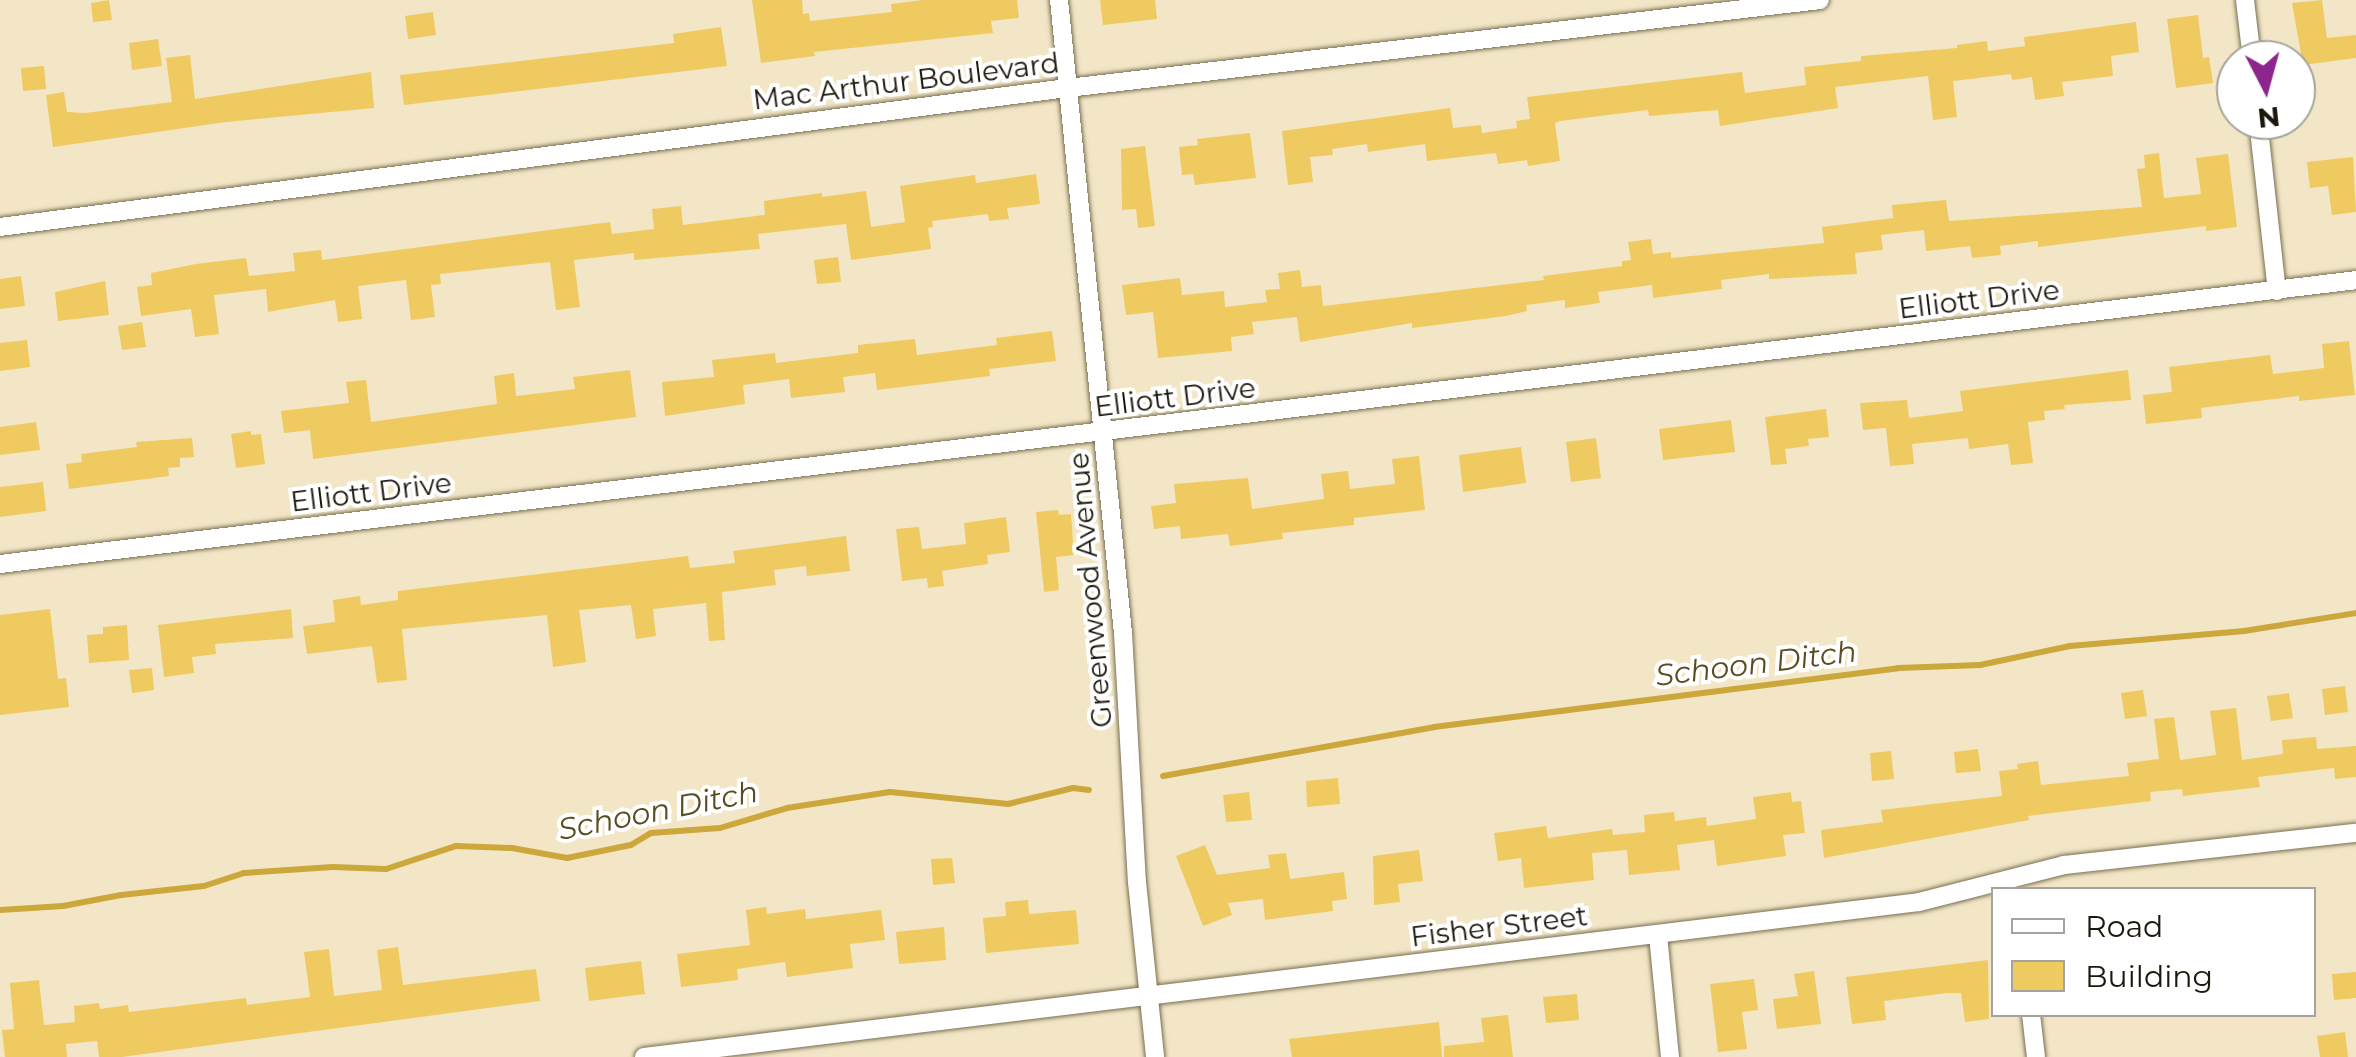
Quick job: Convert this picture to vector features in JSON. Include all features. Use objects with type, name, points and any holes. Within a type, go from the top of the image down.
[{"type":"street","name":"Greenwood Avenue","points":[[1059,0],[1104,433],[1155,1057]]},
{"type":"street","name":"Mac Arthur Boulevard","points":[[0,227],[1068,88],[1820,0]]},
{"type":"street","points":[[2245,0],[2250,40]]},
{"type":"street","points":[[2260,140],[2277,291]]},
{"type":"street","name":"Elliott Drive","points":[[0,564],[2356,280]]},
{"type":"street","name":"Fisher Street","points":[[2016,884],[2064,866],[2356,833]]},
{"type":"street","name":"Fisher Street","points":[[644,1057],[1658,936],[1919,902],[1991,889]]},
{"type":"street","points":[[1658,936],[1670,1057]]},
{"type":"street","points":[[2031,1017],[2036,1057]]},
{"type":"building","points":[[109,0],[112,20],[93,22],[91,3]]},
{"type":"building","points":[[752,0],[802,0],[803,14],[809,13],[810,21],[892,12],[891,4],[923,0],[1017,0],[1019,18],[991,21],[993,33],[814,52],[815,56],[761,63]]},
{"type":"building","points":[[1100,0],[1155,0],[1157,19],[1103,25]]},
{"type":"building","points":[[2322,0],[2327,38],[2356,35],[2356,58],[2316,63],[2316,40],[2299,40],[2292,3]]},
{"type":"building","points":[[433,12],[436,35],[408,39],[405,16]]},
{"type":"building","points":[[2198,15],[2203,58],[2209,57],[2213,83],[2176,88],[2167,19]]},
{"type":"building","points":[[2136,22],[2139,52],[2111,56],[2113,76],[2062,82],[2064,96],[2035,100],[2032,77],[2012,80],[2011,74],[1953,81],[1957,117],[1933,120],[1928,76],[1835,87],[1838,108],[1720,126],[1718,110],[1649,116],[1648,110],[1560,121],[1555,123],[1560,161],[1528,166],[1527,160],[1498,164],[1496,153],[1427,161],[1425,144],[1368,152],[1367,144],[1332,149],[1333,155],[1310,157],[1313,182],[1288,185],[1282,131],[1450,108],[1453,128],[1481,125],[1482,133],[1517,128],[1516,121],[1530,119],[1527,97],[1742,72],[1745,93],[1806,85],[1804,67],[1861,61],[1861,56],[1957,48],[1987,41],[1988,51],[2025,46],[2024,37]]},
{"type":"building","points":[[721,27],[727,66],[404,105],[400,75],[674,43],[673,34]]},
{"type":"building","points":[[158,39],[162,66],[132,70],[129,43]]},
{"type":"building","points":[[190,55],[195,99],[371,72],[374,108],[226,122],[53,147],[46,95],[64,92],[67,112],[85,113],[172,102],[166,58]]},
{"type":"building","points":[[44,66],[46,89],[23,91],[21,68]]},
{"type":"building","points":[[1250,133],[1256,178],[1195,185],[1193,174],[1182,175],[1179,147],[1198,145],[1197,139]]},
{"type":"building","points":[[1145,146],[1155,226],[1138,228],[1136,209],[1122,210],[1121,149]]},
{"type":"building","points":[[2159,153],[2164,198],[2201,194],[2196,158],[2228,154],[2237,227],[2206,231],[2206,226],[2038,247],[2038,241],[2000,246],[2001,255],[1972,258],[1970,246],[1926,251],[1924,230],[1881,235],[1883,250],[1855,253],[1857,274],[1769,279],[1769,274],[1721,280],[1722,289],[1653,298],[1652,285],[1598,292],[1600,303],[1565,308],[1565,300],[1526,305],[1527,311],[1506,316],[1412,328],[1412,323],[1300,342],[1297,317],[1252,322],[1254,334],[1231,337],[1232,351],[1158,358],[1153,312],[1126,315],[1122,285],[1180,278],[1182,295],[1224,291],[1225,307],[1267,302],[1265,290],[1280,289],[1278,273],[1300,270],[1302,287],[1321,285],[1323,306],[1544,280],[1543,276],[1622,266],[1622,261],[1631,260],[1628,242],[1651,239],[1653,254],[1671,252],[1671,258],[1824,243],[1822,227],[1893,218],[1892,205],[1946,200],[1949,221],[2142,207],[2137,169],[2145,168],[2144,155]]},
{"type":"building","points":[[2353,157],[2356,212],[2332,215],[2328,186],[2310,188],[2307,162]]},
{"type":"building","points":[[1036,174],[1040,204],[1007,208],[1009,219],[989,221],[988,214],[932,221],[933,227],[928,228],[931,249],[851,260],[846,224],[758,234],[760,249],[634,260],[634,253],[574,260],[580,307],[556,310],[550,262],[440,274],[441,284],[431,285],[435,317],[411,320],[406,280],[358,286],[362,319],[338,322],[335,300],[268,312],[266,289],[214,295],[219,334],[195,337],[191,309],[141,316],[137,287],[152,285],[151,273],[196,264],[246,258],[249,276],[295,271],[293,253],[321,250],[322,260],[610,222],[612,234],[654,229],[652,209],[681,206],[683,225],[765,215],[764,201],[822,193],[822,197],[866,191],[871,227],[905,222],[900,186],[975,175],[976,183]]},
{"type":"building","points":[[838,257],[841,282],[817,284],[814,260]]},
{"type":"building","points":[[21,276],[25,306],[0,309],[0,279]]},
{"type":"building","points":[[105,281],[109,315],[58,321],[55,292]]},
{"type":"building","points":[[142,322],[146,347],[122,350],[118,326]]},
{"type":"building","points":[[1052,331],[1056,361],[989,369],[990,376],[877,390],[875,373],[843,377],[845,392],[791,398],[789,379],[743,385],[745,404],[665,416],[662,382],[714,377],[712,360],[775,353],[776,363],[858,353],[858,345],[915,339],[917,355],[997,345],[996,338]]},
{"type":"building","points":[[27,340],[30,367],[0,371],[0,343]]},
{"type":"building","points":[[2349,341],[2355,395],[2299,401],[2299,396],[2201,408],[2202,418],[2146,424],[2143,395],[2172,392],[2169,367],[2270,355],[2273,374],[2324,368],[2322,344]]},
{"type":"building","points":[[630,370],[636,417],[313,459],[310,430],[284,433],[281,411],[349,403],[346,382],[366,380],[371,422],[497,404],[494,376],[514,373],[516,396],[575,389],[573,377]]},
{"type":"building","points":[[2128,370],[2131,400],[2064,405],[2065,409],[2044,411],[2045,420],[2028,422],[2033,463],[2011,465],[2008,444],[1969,449],[1968,438],[1912,444],[1914,464],[1890,466],[1886,428],[1863,430],[1860,403],[1907,400],[1909,418],[1963,411],[1960,391]]},
{"type":"building","points":[[1826,409],[1829,437],[1808,439],[1809,446],[1785,449],[1787,464],[1771,465],[1765,417]]},
{"type":"building","points":[[1731,420],[1735,452],[1663,460],[1659,429]]},
{"type":"building","points":[[36,422],[40,450],[0,455],[0,427]]},
{"type":"building","points":[[251,431],[251,435],[261,434],[265,464],[236,468],[231,434]]},
{"type":"building","points":[[192,438],[194,457],[180,458],[180,467],[168,468],[169,476],[69,489],[66,464],[82,462],[81,454],[137,447],[136,442]]},
{"type":"building","points":[[1596,438],[1601,478],[1571,482],[1566,442]]},
{"type":"building","points":[[1521,447],[1526,483],[1463,492],[1459,455]]},
{"type":"building","points":[[1419,456],[1425,510],[1354,518],[1354,525],[1282,533],[1283,539],[1230,546],[1228,534],[1181,539],[1180,526],[1154,529],[1151,506],[1176,503],[1174,484],[1248,478],[1252,509],[1324,499],[1321,474],[1348,471],[1350,489],[1395,484],[1392,459]]},
{"type":"building","points":[[43,482],[46,511],[0,517],[0,487]]},
{"type":"building","points":[[1058,510],[1059,515],[1071,514],[1074,555],[1056,557],[1059,590],[1044,592],[1036,512]]},
{"type":"building","points":[[1006,517],[1010,552],[987,555],[988,564],[942,571],[944,586],[928,588],[927,578],[902,581],[896,529],[919,527],[922,549],[966,544],[964,523]]},
{"type":"building","points":[[846,536],[850,571],[807,576],[806,566],[774,570],[776,585],[722,592],[725,640],[709,641],[706,603],[653,609],[656,636],[636,639],[631,605],[579,610],[586,662],[553,667],[547,615],[402,629],[407,680],[377,683],[372,646],[307,654],[303,626],[335,622],[333,600],[360,596],[361,605],[398,600],[398,591],[688,556],[690,568],[735,563],[733,551]]},
{"type":"building","points":[[50,609],[58,679],[66,678],[69,707],[0,715],[0,615]]},
{"type":"building","points":[[291,609],[293,638],[215,644],[216,654],[192,657],[194,673],[164,677],[158,625]]},
{"type":"building","points":[[127,625],[129,660],[89,663],[87,635],[103,634],[103,627]]},
{"type":"building","points":[[152,668],[154,690],[132,693],[129,670]]},
{"type":"building","points":[[2345,686],[2348,712],[2325,715],[2322,689]]},
{"type":"building","points":[[2143,690],[2147,716],[2125,719],[2121,693]]},
{"type":"building","points":[[2289,693],[2293,718],[2271,721],[2267,696]]},
{"type":"building","points":[[2236,708],[2242,760],[2283,754],[2282,740],[2316,737],[2317,749],[2356,746],[2356,777],[2335,779],[2334,768],[2258,777],[2260,787],[2183,796],[2182,789],[2150,792],[2151,801],[2028,816],[2029,820],[1824,858],[1821,830],[1883,822],[1881,810],[2002,796],[1999,771],[2018,769],[2017,764],[2038,761],[2041,785],[2129,776],[2127,763],[2159,759],[2154,719],[2174,717],[2180,760],[2216,755],[2210,711]]},
{"type":"building","points":[[1978,749],[1981,771],[1956,773],[1954,752]]},
{"type":"building","points":[[1891,751],[1894,779],[1872,781],[1870,753]]},
{"type":"building","points":[[1338,778],[1340,804],[1307,807],[1306,781]]},
{"type":"building","points":[[1249,792],[1252,820],[1226,822],[1223,795]]},
{"type":"building","points":[[1791,792],[1792,802],[1801,801],[1805,833],[1783,835],[1786,856],[1717,866],[1714,840],[1677,845],[1680,870],[1629,875],[1627,850],[1592,853],[1594,880],[1524,888],[1521,858],[1498,861],[1494,833],[1546,826],[1548,838],[1612,829],[1613,835],[1645,832],[1644,815],[1674,812],[1675,821],[1706,817],[1707,826],[1756,819],[1753,797]]},
{"type":"building","points":[[1205,845],[1217,875],[1270,868],[1268,855],[1286,853],[1290,879],[1344,872],[1347,899],[1332,901],[1333,911],[1265,920],[1263,899],[1228,903],[1232,915],[1203,926],[1176,856]]},
{"type":"building","points":[[1419,850],[1423,881],[1398,884],[1400,902],[1374,905],[1373,856]]},
{"type":"building","points":[[952,858],[955,883],[933,885],[931,859]]},
{"type":"building","points":[[1028,900],[1029,914],[1076,910],[1079,944],[986,953],[983,918],[1006,916],[1005,902]]},
{"type":"building","points":[[766,907],[767,914],[805,909],[806,919],[881,910],[885,940],[850,944],[853,968],[787,977],[785,962],[737,969],[738,980],[681,987],[677,954],[750,945],[746,910]]},
{"type":"building","points":[[944,927],[946,960],[899,964],[896,932]]},
{"type":"building","points":[[398,947],[403,985],[536,969],[540,1001],[122,1057],[99,1057],[97,1041],[66,1044],[67,1057],[5,1057],[2,1030],[14,1029],[10,983],[39,980],[44,1025],[75,1022],[74,1006],[99,1003],[100,1009],[128,1005],[129,1012],[246,998],[247,1005],[310,997],[304,952],[329,949],[334,996],[382,990],[377,950]]},
{"type":"building","points":[[1988,960],[1989,1019],[1965,1022],[1961,993],[1947,993],[1884,1001],[1886,1020],[1852,1024],[1846,977]]},
{"type":"building","points":[[641,961],[645,994],[589,1001],[585,968]]},
{"type":"building","points":[[1814,971],[1821,1024],[1777,1029],[1773,999],[1798,996],[1794,974]]},
{"type":"building","points":[[2356,972],[2356,998],[2334,1000],[2332,974]]},
{"type":"building","points":[[1754,979],[1758,1010],[1742,1012],[1747,1049],[1718,1052],[1710,984]]},
{"type":"building","points":[[1577,994],[1579,1020],[1546,1023],[1543,997]]},
{"type":"building","points":[[1508,1015],[1513,1057],[1444,1057],[1444,1046],[1484,1042],[1481,1018]]},
{"type":"building","points":[[1439,1022],[1442,1057],[1292,1057],[1289,1039]]},
{"type":"building","points":[[2345,1032],[2348,1057],[2320,1057],[2317,1036]]},
{"type":"waterway","name":"Schoon Ditch","points":[[1163,776],[1434,727],[1898,668],[1980,665],[2070,646],[2244,631],[2356,613]]},
{"type":"waterway","name":"Schoon Ditch","points":[[0,910],[63,906],[204,886],[244,873],[333,867],[386,869],[456,846],[512,848],[567,858],[631,845],[651,833],[720,828],[787,808],[890,792],[1008,804],[1073,788],[1089,790]]}]
